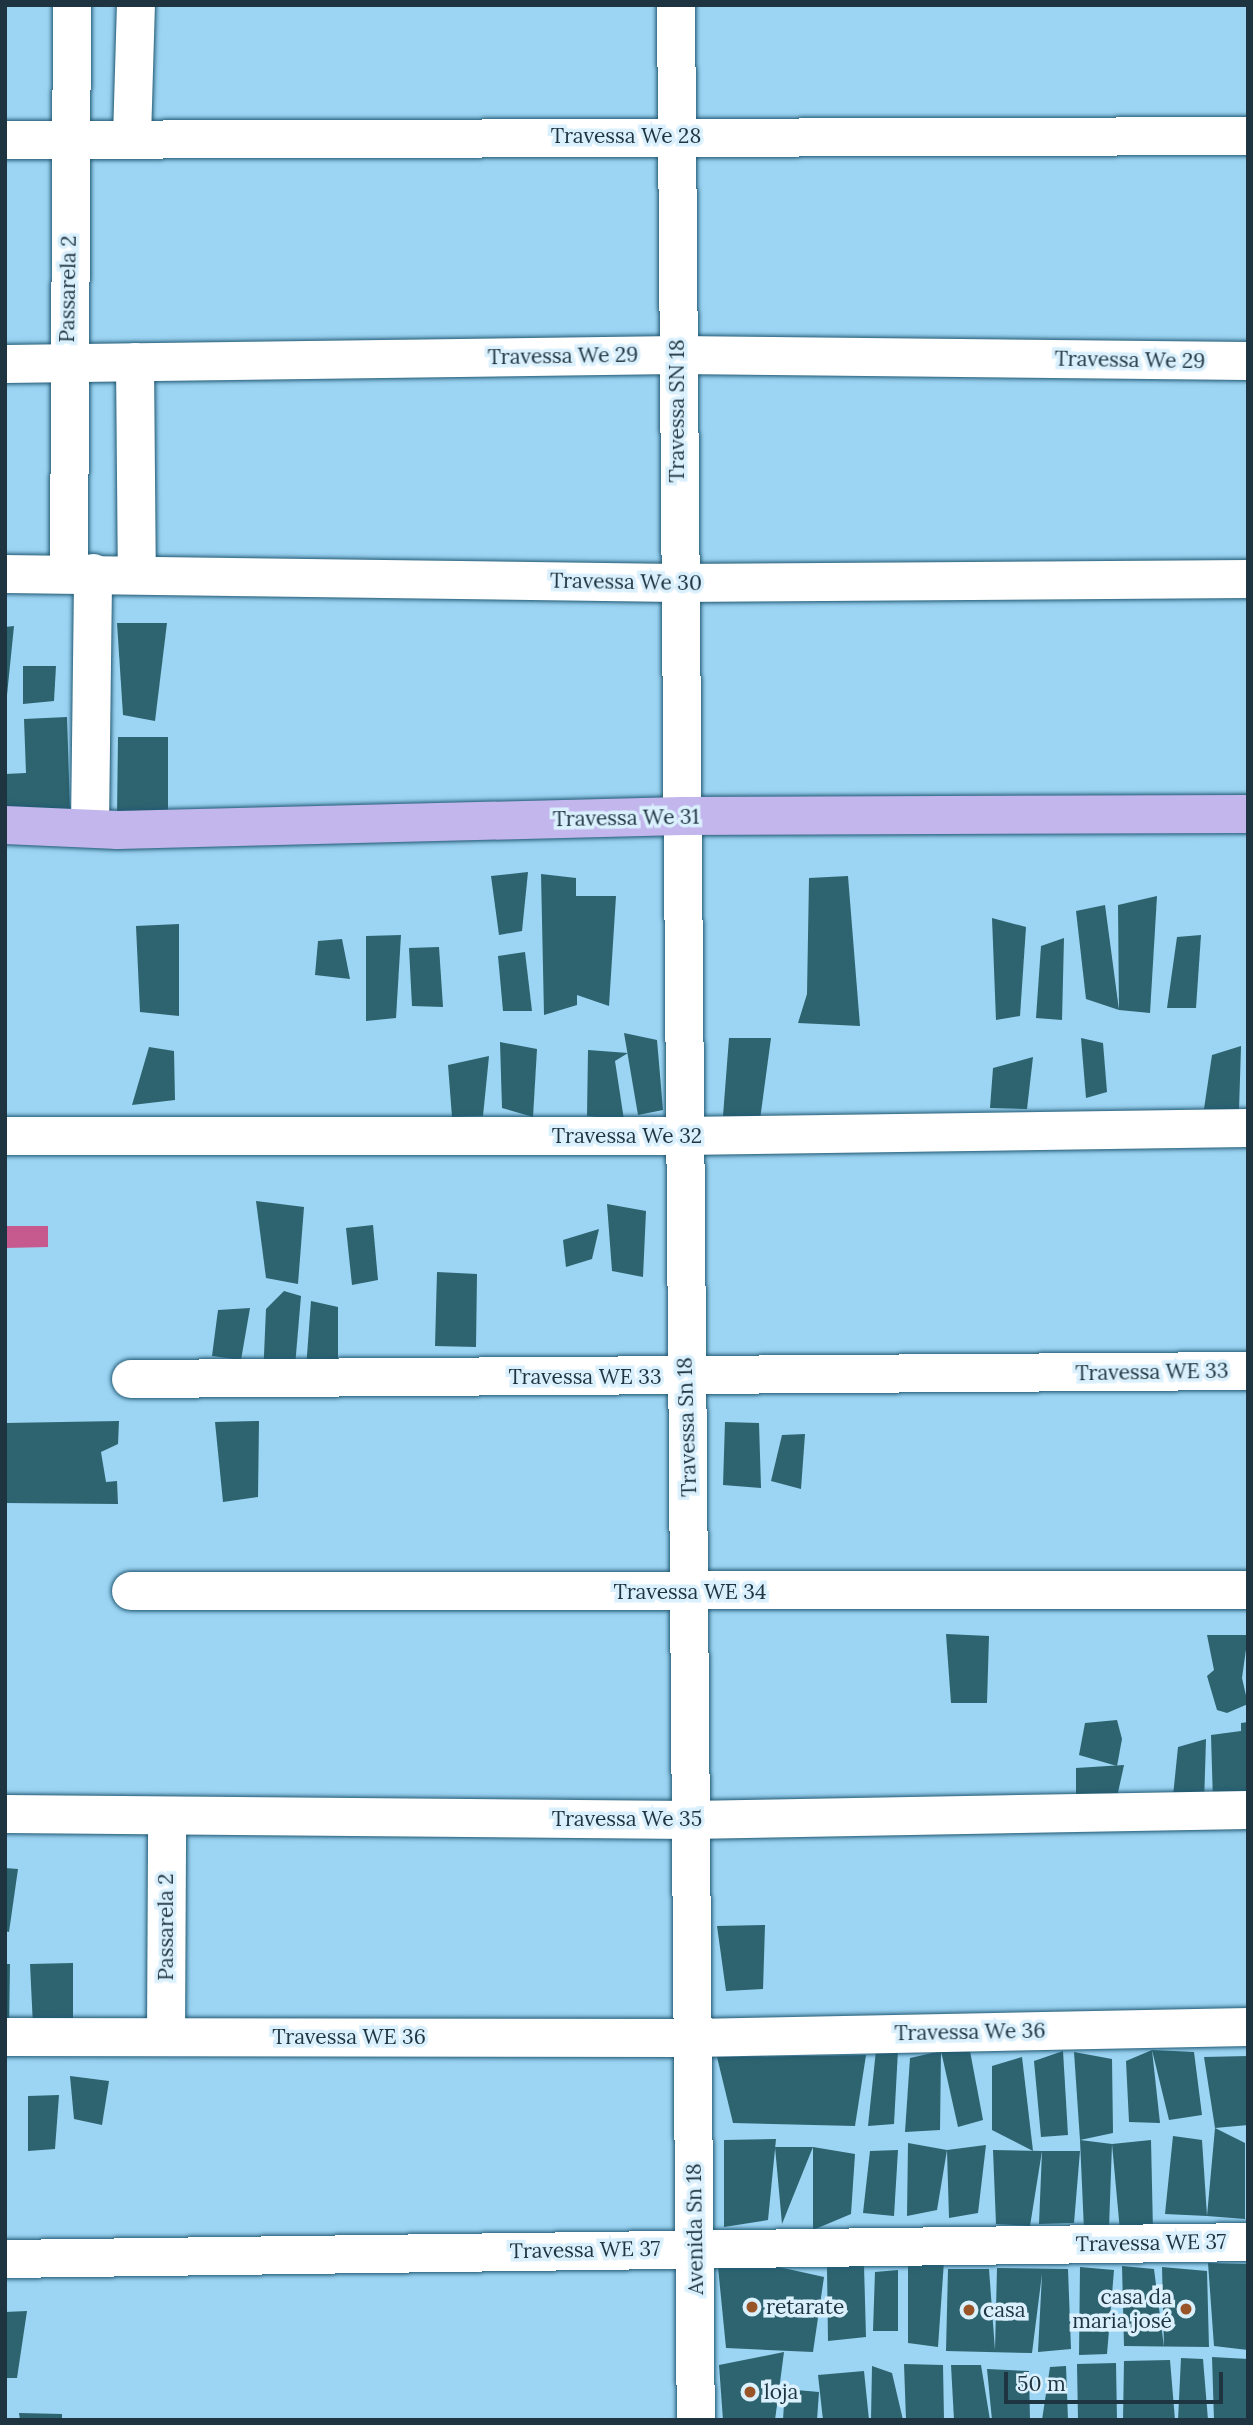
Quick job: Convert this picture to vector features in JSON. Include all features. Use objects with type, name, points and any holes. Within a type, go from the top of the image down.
[{"type":"main road","name":"Travessa We 31","points":[[5,825],[90,827],[682,816],[1248,814]]},
{"type":"street","name":"Passarela 2","points":[[72,5],[66,364],[81,573],[90,827]]},
{"type":"street","points":[[132,138],[136,5]]},
{"type":"street","name":"Travessa SN 18","points":[[676,5],[677,583],[682,816]]},
{"type":"street","name":"Travessa We 28","points":[[5,140],[1248,136]]},
{"type":"street","name":"Travessa We 29","points":[[5,364],[677,355],[1248,361]]},
{"type":"street","points":[[135,362],[137,573]]},
{"type":"street","name":"Travessa We 30","points":[[5,574],[137,573],[677,583],[1248,579]]},
{"type":"street","name":"Travessa Sn 18","points":[[682,816],[682,1136],[692,1593],[690,1820],[693,2038]]},
{"type":"street","name":"Travessa We 32","points":[[5,1136],[682,1136],[1248,1128]]},
{"type":"street","name":"Travessa WE 33","points":[[131,1380],[1248,1371]]},
{"type":"street","name":"Travessa WE 34","points":[[131,1591],[692,1593],[1248,1590]]},
{"type":"street","name":"Travessa We 35","points":[[5,1814],[690,1820],[1248,1810]]},
{"type":"street","name":"Passarela 2","points":[[166,2037],[167,1816]]},
{"type":"street","name":"Travessa We 36","points":[[693,2038],[1248,2026]]},
{"type":"street","name":"Travessa WE 36","points":[[5,2037],[693,2038]]},
{"type":"street","name":"Avenida Sn 18","points":[[693,2038],[696,2420]]},
{"type":"street","name":"Travessa WE 37","points":[[5,2259],[1248,2242]]},
{"type":"shaded area","points":[[5,1226],[48,1226],[48,1247],[5,1248]]},
{"type":"building","points":[[117,623],[167,623],[155,721],[123,715]]},
{"type":"building","points":[[14,626],[7,695],[5,695],[5,627]]},
{"type":"building","points":[[23,666],[56,666],[54,701],[23,704]]},
{"type":"building","points":[[67,717],[70,810],[5,812],[5,774],[26,773],[24,719]]},
{"type":"building","points":[[118,737],[168,737],[168,816],[117,816]]},
{"type":"building","points":[[528,872],[522,931],[499,935],[491,876]]},
{"type":"building","points":[[541,874],[576,878],[576,896],[616,896],[609,1006],[577,995],[577,1005],[544,1015]]},
{"type":"building","points":[[848,876],[860,1026],[798,1023],[807,994],[809,878]]},
{"type":"building","points":[[1157,896],[1150,1013],[1119,1010],[1118,905]]},
{"type":"building","points":[[1105,905],[1119,1010],[1086,999],[1076,911]]},
{"type":"building","points":[[992,918],[1026,927],[1020,1016],[996,1020]]},
{"type":"building","points":[[179,924],[179,1016],[140,1012],[136,926]]},
{"type":"building","points":[[401,935],[396,1018],[366,1021],[366,936]]},
{"type":"building","points":[[1201,935],[1196,1008],[1167,1008],[1177,937]]},
{"type":"building","points":[[1064,938],[1062,1020],[1036,1018],[1041,946]]},
{"type":"building","points":[[342,939],[350,979],[315,975],[318,941]]},
{"type":"building","points":[[439,947],[443,1007],[412,1006],[409,948]]},
{"type":"building","points":[[525,952],[532,1011],[503,1011],[498,956]]},
{"type":"building","points":[[624,1033],[657,1040],[663,1110],[638,1115]]},
{"type":"building","points":[[729,1038],[771,1038],[759,1127],[723,1116]]},
{"type":"building","points":[[1081,1038],[1103,1043],[1107,1092],[1086,1098]]},
{"type":"building","points":[[500,1042],[537,1049],[533,1117],[502,1108]]},
{"type":"building","points":[[1241,1046],[1239,1110],[1204,1109],[1212,1055]]},
{"type":"building","points":[[149,1047],[174,1051],[175,1100],[132,1105]]},
{"type":"building","points":[[588,1050],[628,1053],[615,1061],[624,1120],[587,1116]]},
{"type":"building","points":[[489,1056],[483,1116],[452,1117],[448,1065]]},
{"type":"building","points":[[1033,1057],[1027,1109],[990,1108],[993,1068]]},
{"type":"building","points":[[256,1201],[304,1207],[298,1284],[266,1278]]},
{"type":"building","points":[[607,1204],[646,1211],[643,1277],[612,1271]]},
{"type":"building","points":[[373,1225],[378,1280],[352,1285],[346,1228]]},
{"type":"building","points":[[599,1229],[592,1259],[566,1267],[563,1240]]},
{"type":"building","points":[[437,1272],[477,1274],[476,1347],[435,1346]]},
{"type":"building","points":[[284,1291],[301,1296],[294,1378],[263,1378],[266,1309]]},
{"type":"building","points":[[311,1301],[338,1307],[338,1378],[306,1369]]},
{"type":"building","points":[[250,1308],[241,1360],[212,1356],[218,1310]]},
{"type":"building","points":[[119,1421],[118,1444],[101,1452],[106,1482],[117,1481],[118,1504],[5,1503],[5,1423]]},
{"type":"building","points":[[259,1421],[258,1497],[223,1502],[215,1422]]},
{"type":"building","points":[[725,1422],[759,1423],[761,1488],[723,1485]]},
{"type":"building","points":[[805,1434],[801,1489],[771,1481],[782,1435]]},
{"type":"building","points":[[946,1634],[989,1636],[987,1703],[951,1703]]},
{"type":"building","points":[[1207,1635],[1248,1635],[1242,1678],[1248,1704],[1227,1713],[1217,1710],[1207,1676],[1214,1670]]},
{"type":"building","points":[[1117,1720],[1122,1739],[1117,1766],[1079,1755],[1085,1723]]},
{"type":"building","points":[[1248,1722],[1248,1805],[1213,1802],[1211,1735],[1241,1731],[1241,1723]]},
{"type":"building","points":[[1206,1739],[1204,1803],[1172,1806],[1178,1747]]},
{"type":"building","points":[[1124,1765],[1117,1797],[1076,1802],[1076,1768]]},
{"type":"building","points":[[5,1868],[18,1869],[9,1932],[5,1931]]},
{"type":"building","points":[[765,1925],[763,1989],[726,1991],[717,1926]]},
{"type":"building","points":[[73,1963],[73,2023],[33,2026],[30,1964]]},
{"type":"building","points":[[5,1964],[10,1964],[9,2033],[5,2032]]},
{"type":"building","points":[[876,2050],[898,2050],[894,2124],[868,2126]]},
{"type":"building","points":[[1152,2050],[1194,2052],[1202,2115],[1169,2120]]},
{"type":"building","points":[[1152,2050],[1160,2123],[1129,2122],[1126,2061]]},
{"type":"building","points":[[941,2051],[970,2051],[983,2120],[958,2127]]},
{"type":"building","points":[[941,2051],[940,2130],[905,2132],[910,2058]]},
{"type":"building","points":[[1063,2051],[1068,2135],[1041,2137],[1034,2061]]},
{"type":"building","points":[[1074,2052],[1112,2059],[1113,2133],[1080,2140]]},
{"type":"building","points":[[866,2055],[855,2126],[733,2123],[717,2057]]},
{"type":"building","points":[[1248,2056],[1248,2125],[1215,2128],[1204,2057]]},
{"type":"building","points":[[1022,2057],[1033,2151],[992,2130],[992,2066]]},
{"type":"building","points":[[70,2076],[109,2081],[102,2125],[74,2119]]},
{"type":"building","points":[[59,2095],[55,2149],[28,2151],[28,2096]]},
{"type":"building","points":[[1215,2128],[1245,2143],[1245,2219],[1207,2216]]},
{"type":"building","points":[[1173,2136],[1202,2140],[1207,2216],[1165,2214]]},
{"type":"building","points":[[776,2139],[768,2220],[724,2227],[724,2140]]},
{"type":"building","points":[[1080,2140],[1112,2144],[1109,2228],[1084,2230]]},
{"type":"building","points":[[1151,2140],[1153,2231],[1120,2231],[1112,2144]]},
{"type":"building","points":[[908,2143],[947,2150],[937,2210],[907,2216]]},
{"type":"building","points":[[986,2145],[978,2213],[949,2218],[947,2150]]},
{"type":"building","points":[[775,2147],[813,2147],[782,2224]]},
{"type":"building","points":[[813,2147],[855,2154],[851,2214],[813,2230]]},
{"type":"building","points":[[898,2150],[894,2216],[863,2213],[870,2151]]},
{"type":"building","points":[[993,2150],[1042,2151],[1030,2226],[996,2224]]},
{"type":"building","points":[[1042,2151],[1080,2151],[1074,2223],[1039,2224]]},
{"type":"building","name":"casa","points":[[944,2261],[938,2347],[908,2343],[908,2263]]},
{"type":"building","points":[[1208,2263],[1248,2264],[1248,2350],[1214,2346]]},
{"type":"building","points":[[864,2265],[866,2337],[828,2341],[827,2267]]},
{"type":"building","points":[[1122,2266],[1154,2269],[1164,2346],[1124,2346]]},
{"type":"building","name":"retarate","points":[[718,2267],[779,2267],[824,2277],[813,2352],[726,2348]]},
{"type":"building","name":"casa","points":[[1080,2267],[1114,2270],[1107,2354],[1079,2355]]},
{"type":"building","name":"casa da maria josé","points":[[1162,2267],[1207,2271],[1209,2347],[1164,2346]]},
{"type":"building","points":[[997,2268],[1068,2269],[1071,2349],[1038,2352],[1042,2274],[1032,2353],[946,2351],[948,2269],[989,2269],[995,2350]]},
{"type":"building","points":[[898,2270],[898,2331],[873,2331],[875,2272]]},
{"type":"building","points":[[27,2311],[17,2378],[5,2378],[5,2312]]},
{"type":"building","name":"loja","points":[[784,2352],[775,2420],[723,2420],[719,2365]]},
{"type":"building","points":[[1212,2357],[1248,2359],[1248,2420],[1214,2420]]},
{"type":"building","points":[[1181,2358],[1203,2359],[1208,2420],[1178,2420]]},
{"type":"building","points":[[1170,2360],[1175,2420],[1123,2420],[1124,2361]]},
{"type":"building","points":[[1116,2363],[1117,2420],[1078,2420],[1077,2364]]},
{"type":"building","name":"casa","points":[[904,2364],[943,2365],[944,2420],[906,2420]]},
{"type":"building","name":"casa","points":[[951,2365],[981,2365],[990,2420],[954,2420]]},
{"type":"building","points":[[872,2366],[892,2373],[903,2420],[871,2420]]},
{"type":"building","name":"casa","points":[[1066,2366],[1068,2420],[1042,2420],[1050,2367]]},
{"type":"building","name":"casa","points":[[987,2369],[1029,2371],[1030,2420],[992,2420]]},
{"type":"building","points":[[864,2371],[869,2420],[823,2420],[818,2375]]},
{"type":"building","points":[[785,2389],[819,2392],[817,2420],[783,2420]]},
{"type":"building","points":[[19,2413],[62,2414],[62,2420],[20,2420]]},
{"type":"place","name":"retarate","points":[[752,2307]]},
{"type":"place","name":"casa da maria josé","points":[[1186,2309]]},
{"type":"place","name":"casa","points":[[969,2310]]},
{"type":"place","name":"loja","points":[[750,2392]]}]
